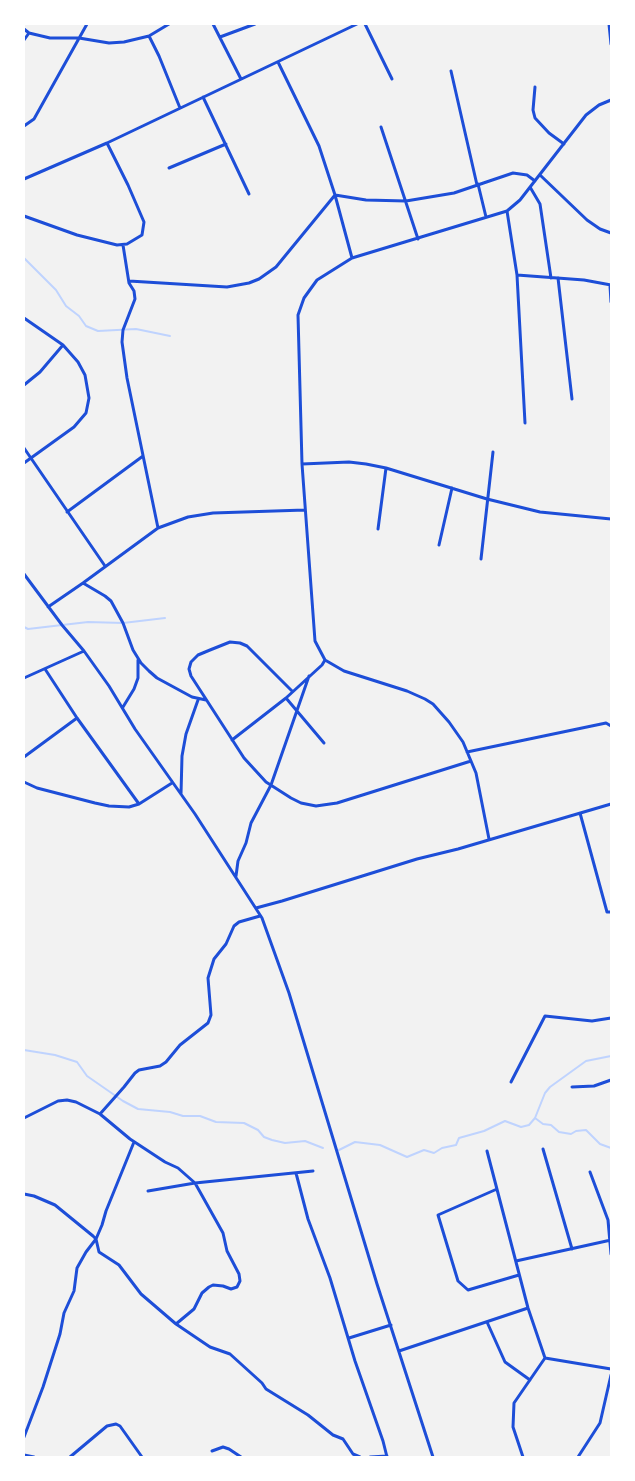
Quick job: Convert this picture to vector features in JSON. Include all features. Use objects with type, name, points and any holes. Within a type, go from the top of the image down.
[{"type":"street","points":[[24,126],[34,119],[87,24]]},
{"type":"street","points":[[24,29],[29,33],[50,38],[79,38],[109,43],[149,36],[169,24]]},
{"type":"street","points":[[213,24],[242,79]]},
{"type":"street","points":[[220,37],[255,24]]},
{"type":"street","points":[[24,179],[107,143],[278,62],[349,26],[357,24]]},
{"type":"street","points":[[365,24],[392,78]]},
{"type":"street","points":[[609,24],[611,44]]},
{"type":"street","points":[[24,40],[29,33]]},
{"type":"street","points":[[149,36],[160,56],[180,108]]},
{"type":"street","points":[[278,62],[319,146],[352,258]]},
{"type":"street","points":[[451,71],[486,217]]},
{"type":"street","points":[[535,87],[533,110],[535,118],[549,133],[564,144]]},
{"type":"street","points":[[203,97],[250,194]]},
{"type":"street","points":[[489,839],[476,773],[463,742],[449,722],[433,704],[413,694],[344,671],[325,660],[315,641],[302,464],[298,314],[304,298],[317,280],[352,258],[507,211],[520,200],[586,115],[599,104],[611,100]]},
{"type":"street","points":[[382,126],[418,239]]},
{"type":"street","points":[[24,216],[77,235],[117,245],[133,242],[142,235],[144,222],[107,143]]},
{"type":"street","points":[[169,168],[226,144]]},
{"type":"street","points":[[335,195],[366,200],[406,202],[454,193],[513,174],[527,175],[535,181]]},
{"type":"street","points":[[540,175],[588,220],[600,229],[611,233]]},
{"type":"street","points":[[530,187],[540,204],[551,278]]},
{"type":"street","points":[[129,281],[228,287],[249,284],[259,280],[276,267],[335,195]]},
{"type":"street","points":[[507,211],[517,275],[525,423]]},
{"type":"street","points":[[123,244],[129,281],[135,299],[123,330],[122,342],[127,378],[158,528]]},
{"type":"street","points":[[517,275],[584,280],[611,286],[611,302]]},
{"type":"street","points":[[558,278],[572,399]]},
{"type":"street","points":[[24,318],[63,344],[78,362],[86,375],[89,398],[86,413],[74,427],[24,463]]},
{"type":"street","points":[[24,385],[40,372],[63,344]]},
{"type":"street","points":[[24,448],[66,512],[105,566]]},
{"type":"street","points":[[482,559],[487,498],[494,452]]},
{"type":"street","points":[[66,512],[143,456]]},
{"type":"street","points":[[302,464],[349,462],[386,468],[540,512],[611,519]]},
{"type":"street","points":[[378,529],[386,468]]},
{"type":"street","points":[[439,545],[452,488]]},
{"type":"street","points":[[48,606],[83,584],[158,528],[188,517],[213,513],[305,510]]},
{"type":"street","points":[[24,574],[84,651],[135,729],[181,794],[256,908],[270,937],[433,1457]]},
{"type":"street","points":[[83,584],[106,596],[111,601],[123,623],[138,659],[157,678],[198,700],[207,700]]},
{"type":"street","points":[[292,691],[247,646],[240,643],[230,642],[198,656],[191,662],[189,669],[191,676],[244,758],[271,785],[301,803],[316,806],[337,803],[472,762]]},
{"type":"street","points":[[24,678],[84,651]]},
{"type":"street","points":[[122,707],[134,689],[138,678],[138,659]]},
{"type":"street","points":[[232,740],[286,698],[325,660]]},
{"type":"street","points":[[45,669],[77,718],[139,804]]},
{"type":"street","points":[[236,876],[238,861],[246,843],[251,823],[271,785],[309,676]]},
{"type":"street","points":[[286,698],[324,743]]},
{"type":"street","points":[[181,794],[182,756],[186,734],[198,700]]},
{"type":"street","points":[[24,757],[77,718]]},
{"type":"street","points":[[468,752],[606,723],[611,726]]},
{"type":"street","points":[[24,782],[37,788],[109,806],[129,807],[139,804],[172,782]]},
{"type":"street","points":[[256,908],[282,902],[417,859],[611,804]]},
{"type":"street","points":[[580,813],[607,912],[611,912]]},
{"type":"street","points":[[100,1114],[135,1073],[139,1070],[160,1066],[166,1062],[180,1045],[208,1023],[211,1015],[208,978],[214,959],[226,944],[234,926],[239,922],[260,916]]},
{"type":"street","points":[[510,1082],[545,1016],[592,1021],[611,1018]]},
{"type":"street","points":[[572,1087],[594,1086],[611,1080]]},
{"type":"street","points":[[24,1118],[58,1101],[76,1102],[100,1114],[134,1142],[178,1168],[195,1182],[223,1232],[227,1251],[239,1274],[240,1281],[237,1287],[231,1289],[213,1285],[209,1287],[202,1294],[194,1309],[176,1324]]},
{"type":"street","points":[[24,1436],[43,1387],[60,1334],[64,1313],[74,1291],[77,1268],[96,1239],[134,1142]]},
{"type":"street","points":[[543,1149],[572,1249]]},
{"type":"street","points":[[488,1151],[519,1275],[544,1358]]},
{"type":"street","points":[[148,1191],[195,1182],[313,1171]]},
{"type":"street","points":[[590,1172],[608,1220],[611,1254]]},
{"type":"street","points":[[296,1173],[308,1219],[330,1278],[387,1456],[370,1457]]},
{"type":"street","points":[[497,1189],[438,1215],[458,1281],[468,1290],[519,1275]]},
{"type":"street","points":[[24,1194],[55,1205],[96,1239],[99,1252],[119,1265],[141,1294],[176,1324],[210,1347],[230,1354],[262,1383],[266,1389],[308,1415],[333,1435],[343,1439],[353,1454],[360,1457]]},
{"type":"street","points":[[516,1261],[611,1240]]},
{"type":"street","points":[[400,1352],[528,1308]]},
{"type":"street","points":[[486,1322],[506,1362],[530,1380]]},
{"type":"street","points":[[349,1338],[391,1325]]},
{"type":"street","points":[[544,1358],[611,1369]]},
{"type":"street","points":[[523,1457],[513,1427],[514,1403],[544,1358]]},
{"type":"street","points":[[578,1457],[600,1423],[611,1376]]},
{"type":"street","points":[[70,1457],[107,1426],[116,1424],[120,1426],[142,1457]]},
{"type":"street","points":[[212,1451],[223,1447],[240,1457]]},
{"type":"street","points":[[24,1455],[34,1457]]},
{"type":"waterway","points":[[24,258],[56,290],[66,306],[79,316],[86,326],[98,331],[136,329],[170,336]]},
{"type":"waterway","points":[[24,627],[28,629],[88,622],[123,623],[165,618]]},
{"type":"waterway","points":[[24,1050],[55,1055],[77,1062],[87,1076],[138,1109],[170,1112],[183,1116],[200,1116],[216,1122],[244,1123],[258,1130],[264,1137],[272,1140],[285,1143],[305,1141],[323,1148]]},
{"type":"waterway","points":[[339,1150],[355,1142],[380,1145],[407,1157],[424,1150],[434,1153],[442,1148],[456,1145],[459,1138],[484,1131],[505,1121],[521,1127],[529,1125],[535,1118],[545,1093],[550,1087],[586,1061],[611,1056]]},
{"type":"waterway","points":[[535,1118],[543,1124],[551,1125],[559,1132],[571,1134],[576,1131],[586,1130],[600,1144],[611,1148]]}]
